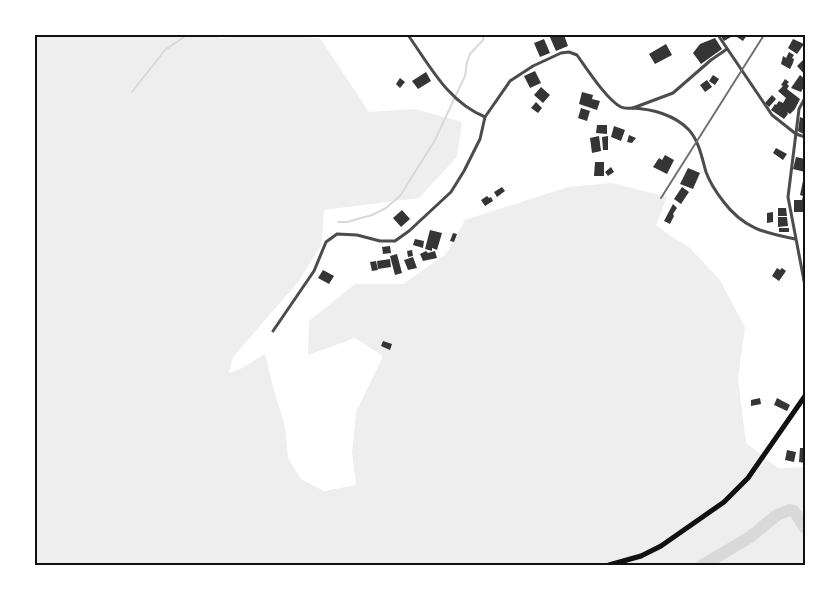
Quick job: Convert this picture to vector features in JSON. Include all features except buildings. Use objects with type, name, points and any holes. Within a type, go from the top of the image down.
[{"type":"highway","points":[[609,565],[641,556],[661,546],[724,502],[748,478],[805,396]]},
{"type":"street","points":[[408,35],[444,88],[460,103],[483,117]]},
{"type":"street","points":[[718,35],[772,115],[796,134],[805,137]]},
{"type":"street","points":[[273,331],[314,271],[326,242],[338,234],[357,235],[380,241],[396,241],[427,216],[451,192],[480,139],[483,117],[510,81],[532,66],[554,56],[569,52],[577,55],[614,103],[624,109],[633,108],[673,93],[711,60],[727,49]]},
{"type":"street","points":[[805,98],[799,110],[788,197],[805,286]]},
{"type":"street","points":[[633,108],[660,112],[690,130],[700,148],[712,187],[737,218],[757,230],[795,239]]},
{"type":"shaded area","points":[[35,35],[220,35],[219,38],[259,35],[320,38],[369,112],[415,109],[462,122],[457,157],[419,198],[324,210],[322,244],[298,282],[233,357],[229,373],[242,368],[265,354],[285,426],[288,458],[301,479],[324,491],[356,485],[352,452],[356,412],[383,356],[355,338],[308,355],[309,321],[355,284],[403,284],[446,254],[465,220],[568,187],[612,183],[667,197],[656,225],[689,247],[720,280],[745,327],[738,379],[746,443],[778,468],[805,467],[805,565],[35,565]]},
{"type":"waterway","points":[[132,92],[165,50],[187,35]]},
{"type":"waterway","points":[[338,222],[347,222],[372,215],[386,208],[400,196],[435,140],[465,76],[470,54],[483,40],[484,35]]},
{"type":"waterway","points":[[703,565],[750,537],[777,515],[790,510],[794,511],[805,528]]},
{"type":"railway","points":[[661,198],[764,35]]}]
